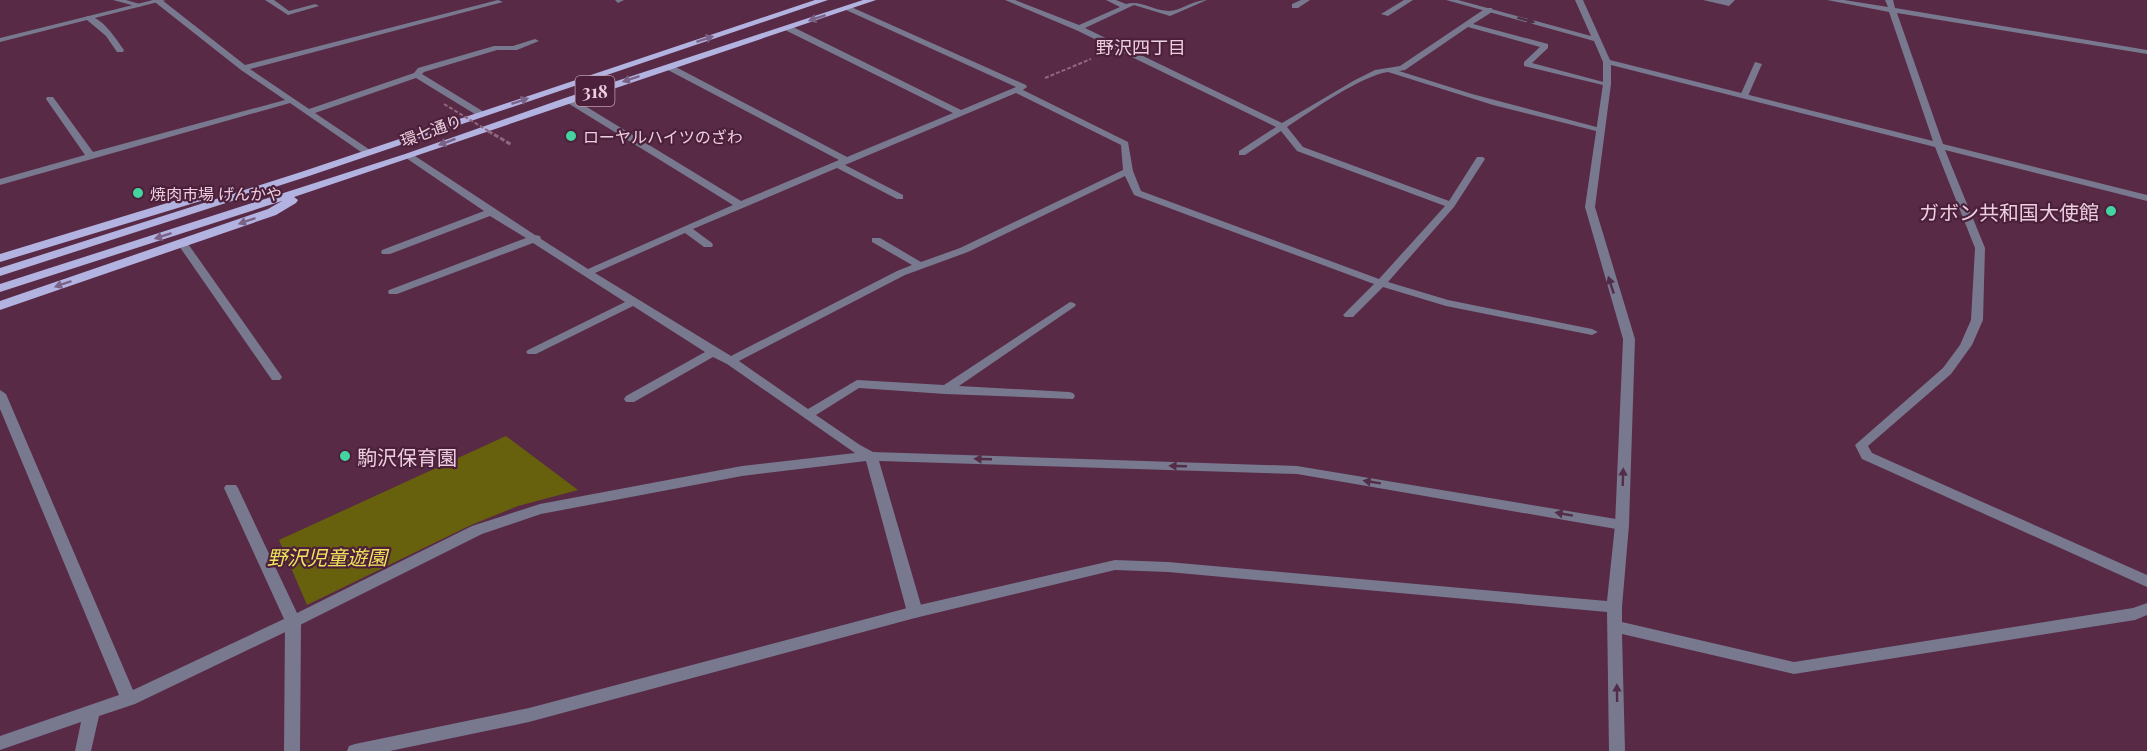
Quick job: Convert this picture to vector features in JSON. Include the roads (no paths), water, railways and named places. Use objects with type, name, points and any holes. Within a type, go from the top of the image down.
[{"type":"main road","name":"環七通り","points":[[0,288],[409,156],[570,99],[872,0]]},
{"type":"main road","name":"環七通り","points":[[0,272],[305,174],[819,1]]},
{"type":"main road","points":[[0,258],[244,184],[305,174]]},
{"type":"main road","points":[[0,306],[272,212],[318,185]]},
{"type":"street","points":[[117,0],[139,5]]},
{"type":"street","points":[[0,40],[160,0],[244,68],[367,152]]},
{"type":"street","points":[[269,0],[288,13],[315,6]]},
{"type":"street","points":[[1011,0],[1079,28],[1283,127],[1300,149],[1451,204]]},
{"type":"street","points":[[1110,0],[1125,6]]},
{"type":"street","points":[[1079,28],[1134,3],[1170,14],[1203,0]]},
{"type":"street","points":[[1295,6],[1306,0]]},
{"type":"street","points":[[1385,14],[1408,0]]},
{"type":"street","points":[[1449,0],[1594,39]]},
{"type":"street","points":[[1579,0],[1594,39],[1607,62],[1602,130],[1590,207],[1629,339],[1622,525],[1614,607],[1617,751]]},
{"type":"street","points":[[1707,0],[1729,4],[1731,0]]},
{"type":"street","points":[[1831,0],[1891,5],[2147,52]]},
{"type":"street","points":[[244,68],[499,2]]},
{"type":"street","points":[[1891,5],[1939,146],[1980,248],[1977,320],[1966,345],[1947,371],[1861,445],[1867,456],[2147,581]]},
{"type":"street","points":[[849,8],[1019,88],[1125,144],[1128,171],[1137,193],[1381,284],[1446,303],[1592,332]]},
{"type":"street","points":[[1242,153],[1367,76],[1378,71],[1402,68],[1489,10]]},
{"type":"street","points":[[90,18],[110,34],[120,50]]},
{"type":"street","points":[[1467,25],[1545,46],[1527,64],[1607,84]]},
{"type":"street","points":[[788,28],[958,112]]},
{"type":"street","points":[[308,112],[417,75],[421,70],[497,48],[514,48],[535,41]]},
{"type":"street","points":[[1607,62],[2147,198]]},
{"type":"street","points":[[1744,96],[1758,64]]},
{"type":"street","points":[[669,67],[900,197]]},
{"type":"street","points":[[1391,71],[1499,105],[1602,130]]},
{"type":"street","points":[[417,75],[481,114]]},
{"type":"street","points":[[589,272],[685,228],[1019,88]]},
{"type":"street","points":[[50,99],[91,156]]},
{"type":"street","points":[[570,99],[740,205]]},
{"type":"street","points":[[0,182],[290,101]]},
{"type":"street","points":[[409,156],[633,302],[731,361],[855,448],[871,456],[915,612]]},
{"type":"street","points":[[1349,315],[1381,284],[1451,204],[1480,159]]},
{"type":"street","points":[[731,361],[901,273],[964,250],[1128,171]]},
{"type":"street","points":[[386,252],[492,212]]},
{"type":"street","points":[[685,228],[708,245]]},
{"type":"street","points":[[393,292],[536,238]]},
{"type":"street","points":[[876,240],[920,266]]},
{"type":"street","points":[[182,243],[276,377]]},
{"type":"street","points":[[532,352],[633,302]]},
{"type":"street","points":[[945,390],[1070,305]]},
{"type":"street","points":[[630,399],[713,352]]},
{"type":"street","points":[[809,414],[857,384],[1069,396]]},
{"type":"street","points":[[0,394],[4,411],[129,699]]},
{"type":"street","points":[[0,743],[129,699],[293,622],[477,530],[540,509],[742,471],[871,456],[1297,470],[1622,525]]},
{"type":"street","points":[[231,488],[293,622],[292,751]]},
{"type":"street","points":[[356,751],[529,715],[915,612],[1115,565],[1168,567],[1614,607]]},
{"type":"street","points":[[1616,627],[1794,668],[2135,614],[2147,609]]},
{"type":"street","points":[[83,751],[91,713]]},
{"type":"place","name":"ローヤルハイツのざわ","points":[[571,136]]},
{"type":"place","name":"焼肉市場 げんかや","points":[[138,193]]},
{"type":"place","name":"ガボン共和国大使館","points":[[2111,211]]},
{"type":"place","name":"駒沢保育園","points":[[345,456]]},
{"type":"district","name":"野沢四丁目","points":[[1141,47]]},
{"type":"park label","name":"野沢児童遊園","points":[[327,556]]}]
